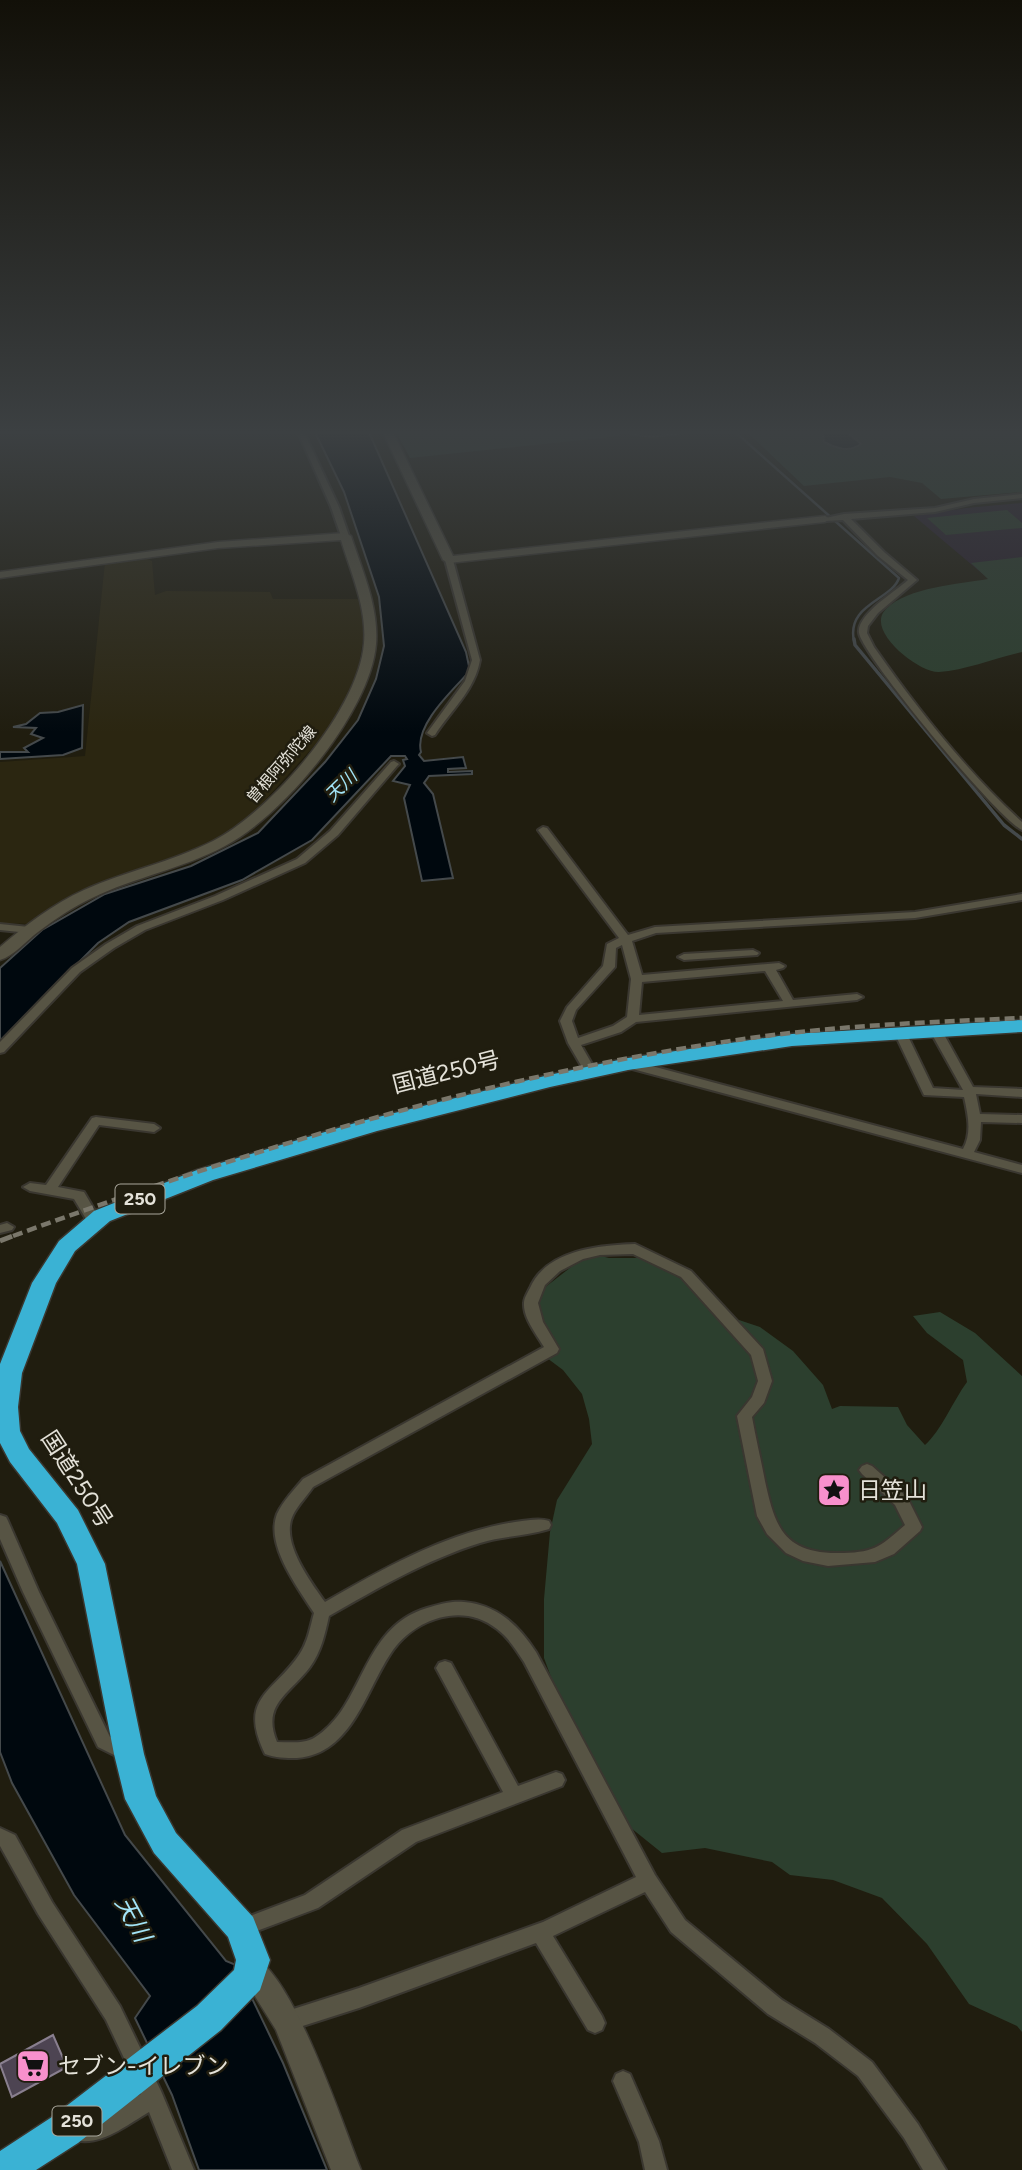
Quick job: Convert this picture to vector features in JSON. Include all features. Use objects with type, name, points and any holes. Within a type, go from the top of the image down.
[{"type":"highway","name":"国道250号","points":[[250,1974],[251,1951],[241,1928],[165,1843],[141,1799],[129,1755],[90,1564],[68,1517],[19,1455],[8,1431],[5,1407],[9,1373],[44,1283],[67,1247],[94,1220],[119,1207],[205,1175],[459,1102],[590,1071],[792,1040],[935,1029],[1022,1026]]},
{"type":"highway","name":"250","points":[[4,2170],[147,2079],[250,1974]]},
{"type":"street","points":[[0,575],[218,545],[345,536],[343,531]]},
{"type":"street","points":[[432,733],[439,718],[474,677],[476,660],[449,560],[435,531]]},
{"type":"street","points":[[449,560],[713,531]]},
{"type":"street","points":[[859,531],[913,580],[874,612],[864,625],[863,633],[877,662],[997,804],[1022,827]]},
{"type":"street","name":"曽根阿弥陀線","points":[[0,955],[29,930],[88,894],[183,860],[255,822],[323,745],[350,704],[368,655],[366,604],[345,536]]},
{"type":"street","points":[[0,1049],[76,970],[110,946],[141,928],[301,861],[334,833],[394,764]]},
{"type":"street","points":[[543,830],[626,939],[637,979],[632,1019]]},
{"type":"street","points":[[590,1071],[574,1043],[566,1021],[571,1009],[609,967],[611,946],[626,939],[655,930],[915,915],[1022,897]]},
{"type":"street","points":[[0,927],[29,930]]},
{"type":"street","points":[[684,957],[753,953]]},
{"type":"street","points":[[723,956],[728,972]]},
{"type":"street","points":[[637,979],[774,967],[789,1002]]},
{"type":"street","points":[[574,1043],[617,1028],[632,1019],[857,997]]},
{"type":"street","points":[[935,1029],[969,1092],[975,1118],[974,1140],[967,1153]]},
{"type":"street","points":[[901,1032],[928,1092],[1022,1093]]},
{"type":"street","points":[[628,1064],[1022,1169]]},
{"type":"street","points":[[975,1118],[1022,1119]]},
{"type":"street","points":[[49,1191],[96,1121],[154,1128]]},
{"type":"street","points":[[30,1187],[79,1195],[94,1220]]},
{"type":"street","points":[[322,1612],[290,1561],[282,1531],[284,1517],[300,1494],[308,1483],[552,1349],[536,1322],[531,1303],[540,1283],[555,1268],[579,1255],[600,1250],[635,1249],[686,1275],[758,1353],[765,1381],[759,1399],[744,1416],[765,1516],[771,1528],[787,1546],[809,1559],[839,1560],[883,1554],[914,1527],[901,1500],[867,1470]]},
{"type":"street","points":[[0,1521],[30,1592],[104,1742],[129,1755]]},
{"type":"street","points":[[543,1525],[515,1527],[407,1563],[322,1612],[312,1649],[262,1710],[261,1731],[271,1749],[306,1750],[326,1740],[352,1709],[388,1641],[408,1622],[432,1612],[459,1608],[483,1611],[511,1630],[540,1677],[585,1770],[648,1881],[678,1926],[775,2007],[822,2036],[865,2069],[911,2131],[935,2170]]},
{"type":"street","points":[[445,1668],[513,1794]]},
{"type":"street","points":[[241,1928],[311,1902],[409,1836],[555,1780]]},
{"type":"street","points":[[0,1836],[8,1841],[45,1908],[113,2013],[147,2079],[183,2170]]},
{"type":"street","points":[[287,2021],[359,1998],[540,1932],[648,1881]]},
{"type":"street","points":[[540,1932],[595,2023]]},
{"type":"street","points":[[250,1974],[287,2021],[346,2170]]},
{"type":"street","points":[[623,2081],[649,2141],[656,2170]]},
{"type":"shaded area","points":[[932,531],[1022,531],[1022,607]]},
{"type":"shaded area","points":[[143,557],[152,561],[155,595],[166,591],[270,592],[273,599],[358,599],[363,611],[363,639],[359,665],[349,694],[325,734],[240,828],[34,924],[0,923],[0,762],[85,756],[105,562]]},
{"type":"green space","points":[[942,531],[987,531],[946,535]]},
{"type":"green space","points":[[1022,557],[1022,652],[939,672],[919,666],[908,658],[897,649],[882,628],[881,618],[886,609],[907,596],[934,588],[988,579],[971,563]]},
{"type":"green space","points":[[589,1253],[609,1258],[643,1258],[685,1281],[715,1312],[760,1327],[793,1351],[823,1385],[832,1409],[840,1406],[898,1407],[907,1425],[925,1445],[967,1382],[963,1360],[927,1333],[913,1316],[940,1312],[975,1333],[1022,1376],[1022,2032],[1017,2026],[969,2004],[927,1944],[882,1898],[833,1880],[790,1875],[772,1862],[705,1848],[662,1853],[631,1828],[558,1696],[544,1658],[544,1599],[550,1532],[557,1500],[592,1444],[582,1394],[563,1370],[543,1355],[532,1308],[539,1292]]},
{"type":"water","name":"天川","points":[[357,531],[413,531],[466,652],[470,671],[436,708],[420,742],[419,755],[424,761],[463,757],[466,768],[448,769],[448,772],[472,771],[472,774],[429,776],[424,783],[433,794],[453,878],[422,881],[404,798],[410,785],[393,781],[405,766],[403,760],[407,759],[405,756],[391,756],[312,840],[242,880],[129,922],[98,943],[0,1041],[0,968],[42,930],[105,894],[191,866],[258,833],[325,762],[358,720],[376,679],[384,646],[379,597]]},
{"type":"water","points":[[83,705],[82,748],[63,755],[0,759],[0,752],[28,752],[24,748],[43,738],[31,734],[36,728],[13,727],[26,724],[40,713],[58,712]]},
{"type":"water","name":"天川","points":[[0,1561],[125,1835],[226,1961],[236,1965],[283,2063],[327,2170],[199,2170],[172,2095],[135,2018],[150,1996],[74,1895],[12,1783],[0,1752]]},
{"type":"building","name":"セブン-イレブン","points":[[53,2035],[67,2067],[12,2097],[0,2064]]},
{"type":"waterway","points":[[847,531],[899,578],[895,586],[871,604],[857,619],[853,629],[854,641]]},
{"type":"waterway","points":[[854,639],[855,645],[1004,825],[1022,839]]},
{"type":"railway","points":[[13,1236],[104,1203],[288,1143],[381,1116],[568,1070],[662,1052],[791,1033],[890,1024],[1022,1018]]},
{"type":"railway","points":[[0,1241],[18,1234]]},
{"type":"place","name":"日笠山","points":[[834,1490]]},
{"type":"place","name":"セブン-イレブン","points":[[33,2066]]}]
